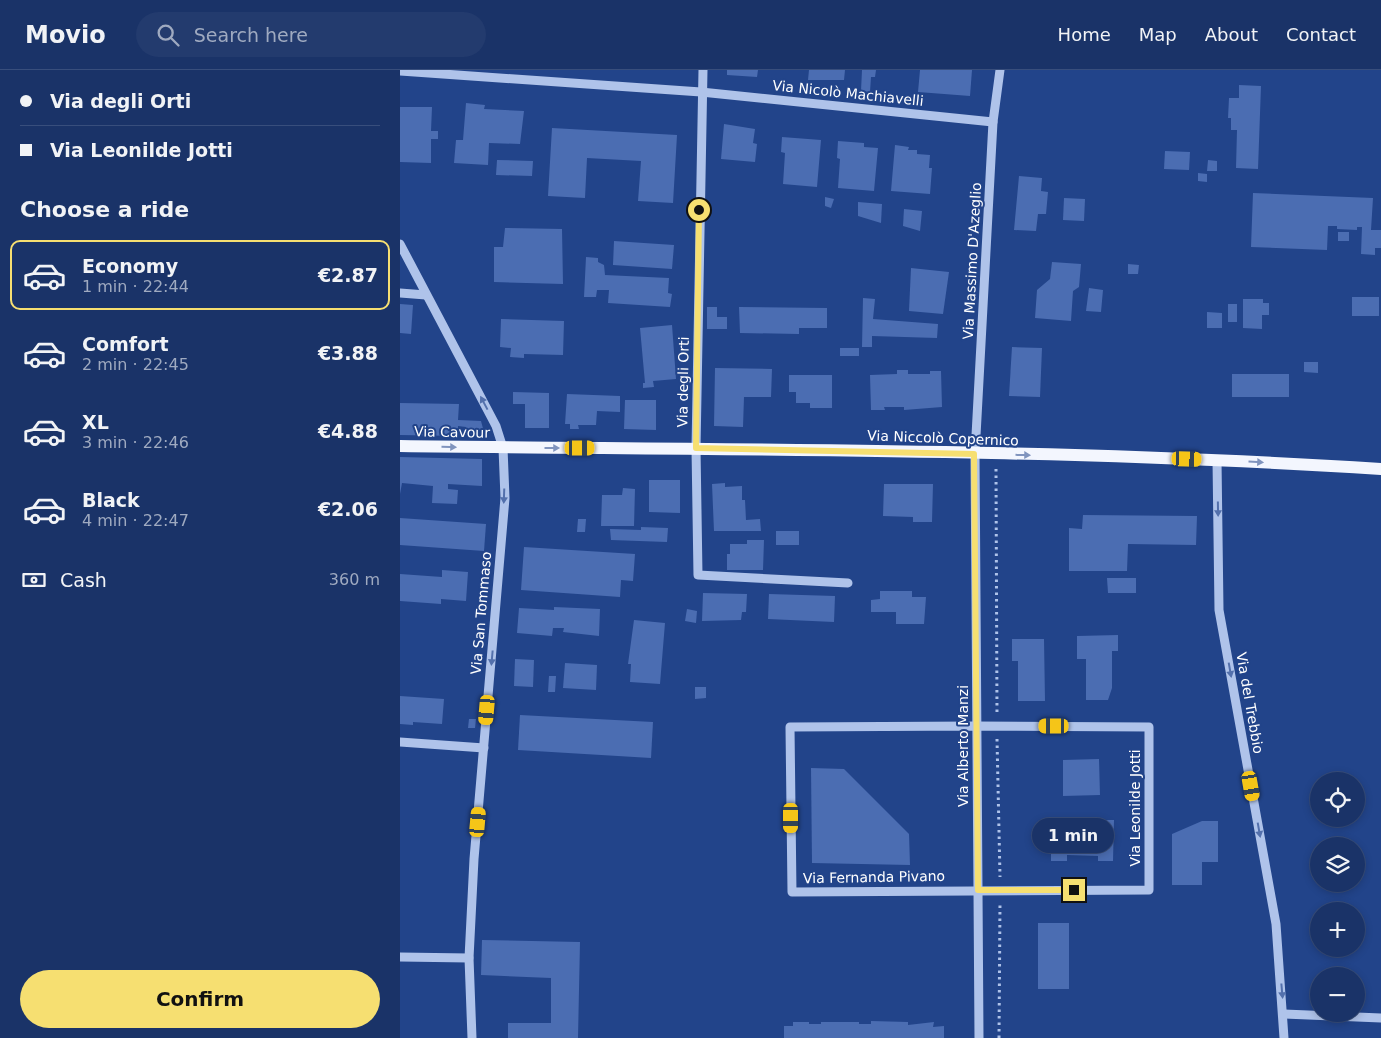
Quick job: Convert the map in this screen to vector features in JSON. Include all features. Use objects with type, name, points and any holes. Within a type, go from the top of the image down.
[{"type":"main road","name":"Via Cavour","points":[[400,446],[503,448]]},
{"type":"main road","name":"Via Niccolò Copernico","points":[[503,448],[696,448],[974,454],[1218,460],[1381,469]]},
{"type":"street","name":"Via degli Orti","points":[[703,70],[701,92],[696,448],[698,575],[848,583]]},
{"type":"street","name":"Via Massimo D'Azeglio","points":[[974,454],[993,122],[1000,70]]},
{"type":"street","name":"Via Nicolò Machiavelli","points":[[400,71],[701,92],[993,122]]},
{"type":"street","name":"Via San Tommaso","points":[[400,244],[496,426],[503,448],[505,498],[469,958],[472,1038]]},
{"type":"street","points":[[400,294],[426,295]]},
{"type":"street","name":"Via Alberto Manzi","points":[[974,454],[979,1038]]},
{"type":"street","name":"Via del Trebbio","points":[[1218,460],[1219,610],[1276,924],[1284,1014],[1284,1038]]},
{"type":"street","name":"Via Leonilde Jotti","points":[[976,726],[1148,726],[1149,890],[978,890]]},
{"type":"street","name":"Via Fernanda Pivano","points":[[976,726],[790,727],[790,736],[792,892],[978,890]]},
{"type":"street","points":[[400,742],[484,748]]},
{"type":"street","points":[[400,957],[469,958]]},
{"type":"street","points":[[1284,1014],[1381,1018]]},
{"type":"path","points":[[996,463],[1000,890],[999,1038]]},
{"type":"building","points":[[727,70],[758,70],[757,77],[727,75]]},
{"type":"building","points":[[809,70],[845,70],[844,80],[808,80]]},
{"type":"building","points":[[862,70],[876,70],[875,77],[871,77],[870,92],[861,91]]},
{"type":"building","points":[[920,70],[972,70],[970,96],[918,92]]},
{"type":"building","points":[[1239,85],[1261,86],[1258,169],[1236,168],[1237,130],[1231,130],[1231,118],[1228,118],[1229,98],[1239,98]]},
{"type":"building","points":[[466,103],[485,105],[484,109],[524,111],[520,144],[489,143],[488,165],[454,163],[456,140],[463,140]]},
{"type":"building","points":[[400,107],[432,107],[431,131],[438,131],[438,139],[431,139],[431,163],[400,162]]},
{"type":"building","points":[[724,124],[755,129],[753,143],[757,144],[755,162],[721,159]]},
{"type":"building","points":[[552,128],[677,135],[673,203],[638,201],[641,161],[587,158],[585,198],[548,196]]},
{"type":"building","points":[[782,137],[821,140],[817,187],[783,184],[785,153],[781,152]]},
{"type":"building","points":[[838,141],[864,143],[864,147],[878,148],[874,191],[838,188],[840,159],[837,158]]},
{"type":"building","points":[[895,145],[909,147],[908,150],[917,150],[917,154],[930,155],[929,168],[932,168],[930,194],[891,191]]},
{"type":"building","points":[[1165,151],[1190,152],[1189,170],[1164,169]]},
{"type":"building","points":[[497,160],[533,161],[532,176],[496,175]]},
{"type":"building","points":[[1208,160],[1217,161],[1217,171],[1207,171]]},
{"type":"building","points":[[1198,173],[1207,174],[1207,182],[1198,181]]},
{"type":"building","points":[[1019,176],[1042,178],[1041,191],[1048,192],[1046,214],[1038,214],[1036,231],[1014,230]]},
{"type":"building","points":[[1253,193],[1373,198],[1371,230],[1381,230],[1381,248],[1375,248],[1375,255],[1361,254],[1362,227],[1357,227],[1357,230],[1337,229],[1337,226],[1328,226],[1327,250],[1251,247]]},
{"type":"building","points":[[825,197],[834,199],[831,208],[825,206]]},
{"type":"building","points":[[1064,198],[1085,199],[1084,221],[1063,220]]},
{"type":"building","points":[[858,202],[882,204],[881,223],[858,216]]},
{"type":"building","points":[[904,209],[922,211],[920,231],[903,226]]},
{"type":"building","points":[[505,228],[562,229],[563,284],[494,282],[494,247],[503,247]]},
{"type":"building","points":[[1338,232],[1349,232],[1349,241],[1338,241]]},
{"type":"building","points":[[614,241],[674,245],[672,269],[613,265]]},
{"type":"building","points":[[586,257],[598,258],[598,262],[604,265],[605,275],[669,278],[668,293],[672,294],[670,307],[608,303],[609,290],[597,290],[596,297],[584,297]]},
{"type":"building","points":[[1052,262],[1081,264],[1079,287],[1073,291],[1071,321],[1035,318],[1037,290],[1050,279]]},
{"type":"building","points":[[1128,264],[1139,265],[1138,274],[1128,274]]},
{"type":"building","points":[[911,268],[949,272],[943,314],[909,311]]},
{"type":"building","points":[[1089,288],[1103,290],[1101,312],[1086,311]]},
{"type":"building","points":[[1352,297],[1379,297],[1379,316],[1352,316]]},
{"type":"building","points":[[863,298],[875,299],[873,319],[938,324],[937,338],[872,336],[872,347],[862,347]]},
{"type":"building","points":[[1243,299],[1263,299],[1263,303],[1269,303],[1269,315],[1262,315],[1262,329],[1243,328]]},
{"type":"building","points":[[400,304],[413,305],[411,334],[400,333]]},
{"type":"building","points":[[1228,304],[1237,304],[1237,322],[1228,322]]},
{"type":"building","points":[[707,307],[717,307],[717,317],[727,317],[727,329],[707,329]]},
{"type":"building","points":[[739,307],[827,308],[827,328],[799,328],[799,334],[740,333]]},
{"type":"building","points":[[1207,312],[1222,313],[1222,328],[1207,328]]},
{"type":"building","points":[[501,319],[564,321],[563,355],[524,354],[524,358],[510,357],[511,348],[500,347]]},
{"type":"building","points":[[672,325],[676,379],[653,381],[654,387],[643,388],[643,383],[645,383],[640,328]]},
{"type":"building","points":[[1012,347],[1042,348],[1040,397],[1009,396]]},
{"type":"building","points":[[840,348],[859,348],[859,356],[840,356]]},
{"type":"building","points":[[1304,362],[1318,362],[1318,373],[1304,372]]},
{"type":"building","points":[[715,368],[772,369],[771,397],[744,397],[743,427],[714,426]]},
{"type":"building","points":[[897,370],[908,370],[908,374],[930,374],[930,371],[941,371],[942,407],[904,410],[904,407],[884,407],[885,410],[871,410],[870,375],[897,374]]},
{"type":"building","points":[[1232,374],[1289,374],[1289,397],[1232,397]]},
{"type":"building","points":[[789,375],[832,375],[832,408],[810,408],[810,403],[796,403],[796,392],[789,392]]},
{"type":"building","points":[[513,392],[549,393],[549,428],[525,428],[525,404],[513,404]]},
{"type":"building","points":[[567,394],[620,396],[620,412],[597,411],[596,425],[578,425],[579,429],[570,429],[570,424],[565,424]]},
{"type":"building","points":[[625,400],[656,400],[656,430],[624,429]]},
{"type":"building","points":[[400,403],[459,404],[458,420],[481,421],[485,436],[466,436],[466,427],[458,426],[458,436],[400,435]]},
{"type":"building","points":[[400,457],[482,459],[482,486],[448,484],[448,489],[458,490],[457,504],[432,503],[433,486],[402,483],[400,494]]},
{"type":"building","points":[[649,480],[680,480],[680,513],[649,512]]},
{"type":"building","points":[[725,483],[725,487],[742,486],[742,500],[745,500],[746,520],[760,519],[761,531],[714,531],[712,484]]},
{"type":"building","points":[[884,484],[933,484],[932,522],[913,522],[913,517],[883,516]]},
{"type":"building","points":[[623,488],[635,489],[634,526],[601,526],[602,495],[622,495]]},
{"type":"building","points":[[1083,515],[1197,516],[1196,545],[1128,544],[1127,571],[1069,571],[1069,528],[1082,529]]},
{"type":"building","points":[[400,518],[486,524],[484,551],[400,545]]},
{"type":"building","points":[[578,519],[586,519],[585,532],[577,532]]},
{"type":"building","points":[[641,527],[668,528],[667,542],[611,540],[610,529],[641,530]]},
{"type":"building","points":[[776,531],[799,531],[799,545],[776,545]]},
{"type":"building","points":[[747,540],[764,540],[763,570],[727,570],[727,554],[730,554],[730,544],[747,544]]},
{"type":"building","points":[[524,547],[635,554],[633,581],[621,580],[620,597],[521,590]]},
{"type":"building","points":[[442,570],[468,572],[466,601],[441,599],[441,604],[400,601],[400,574],[442,577]]},
{"type":"building","points":[[1107,578],[1136,578],[1136,593],[1108,593]]},
{"type":"building","points":[[880,591],[912,591],[912,597],[926,597],[924,624],[896,624],[896,612],[871,612],[871,600],[880,599]]},
{"type":"building","points":[[703,593],[747,594],[746,612],[742,612],[741,620],[702,621]]},
{"type":"building","points":[[769,594],[835,596],[834,622],[768,619]]},
{"type":"building","points":[[554,607],[600,609],[599,636],[563,632],[564,628],[553,628],[552,636],[517,633],[519,608],[554,610]]},
{"type":"building","points":[[687,609],[697,611],[696,623],[685,621]]},
{"type":"building","points":[[634,620],[665,623],[660,684],[630,682],[631,664],[628,664]]},
{"type":"building","points":[[1118,635],[1118,651],[1112,651],[1112,688],[1108,700],[1086,700],[1086,659],[1077,659],[1077,636]]},
{"type":"building","points":[[1012,639],[1044,639],[1045,701],[1018,701],[1018,661],[1012,661]]},
{"type":"building","points":[[515,659],[534,660],[533,687],[514,686]]},
{"type":"building","points":[[565,663],[597,665],[596,690],[563,688]]},
{"type":"building","points":[[549,676],[556,676],[555,692],[548,692]]},
{"type":"building","points":[[695,687],[706,687],[706,698],[695,699]]},
{"type":"building","points":[[400,696],[444,699],[442,724],[413,722],[413,725],[400,724]]},
{"type":"building","points":[[520,715],[653,722],[651,758],[518,750]]},
{"type":"building","points":[[469,719],[476,719],[475,728],[468,728]]},
{"type":"building","points":[[1099,759],[1100,795],[1063,796],[1063,760]]},
{"type":"building","points":[[811,768],[844,769],[909,834],[910,865],[812,863]]},
{"type":"building","points":[[1088,820],[1114,820],[1113,861],[1098,861],[1098,856],[1067,855],[1067,861],[1051,861],[1051,852],[1043,852],[1043,826],[1088,826]]},
{"type":"building","points":[[1202,821],[1218,821],[1218,862],[1202,862],[1202,885],[1172,885],[1172,834]]},
{"type":"building","points":[[1038,923],[1069,923],[1069,989],[1038,989]]},
{"type":"building","points":[[482,940],[580,942],[578,1038],[508,1038],[508,1023],[551,1023],[551,978],[481,975]]},
{"type":"building","points":[[871,1021],[908,1022],[908,1025],[934,1022],[933,1027],[944,1026],[944,1038],[784,1038],[784,1026],[793,1026],[793,1022],[821,1024],[821,1022],[859,1022],[859,1024],[871,1024]]},
{"type":"route","points":[[699,210],[696,448],[974,454],[978,890],[1074,890]]}]
